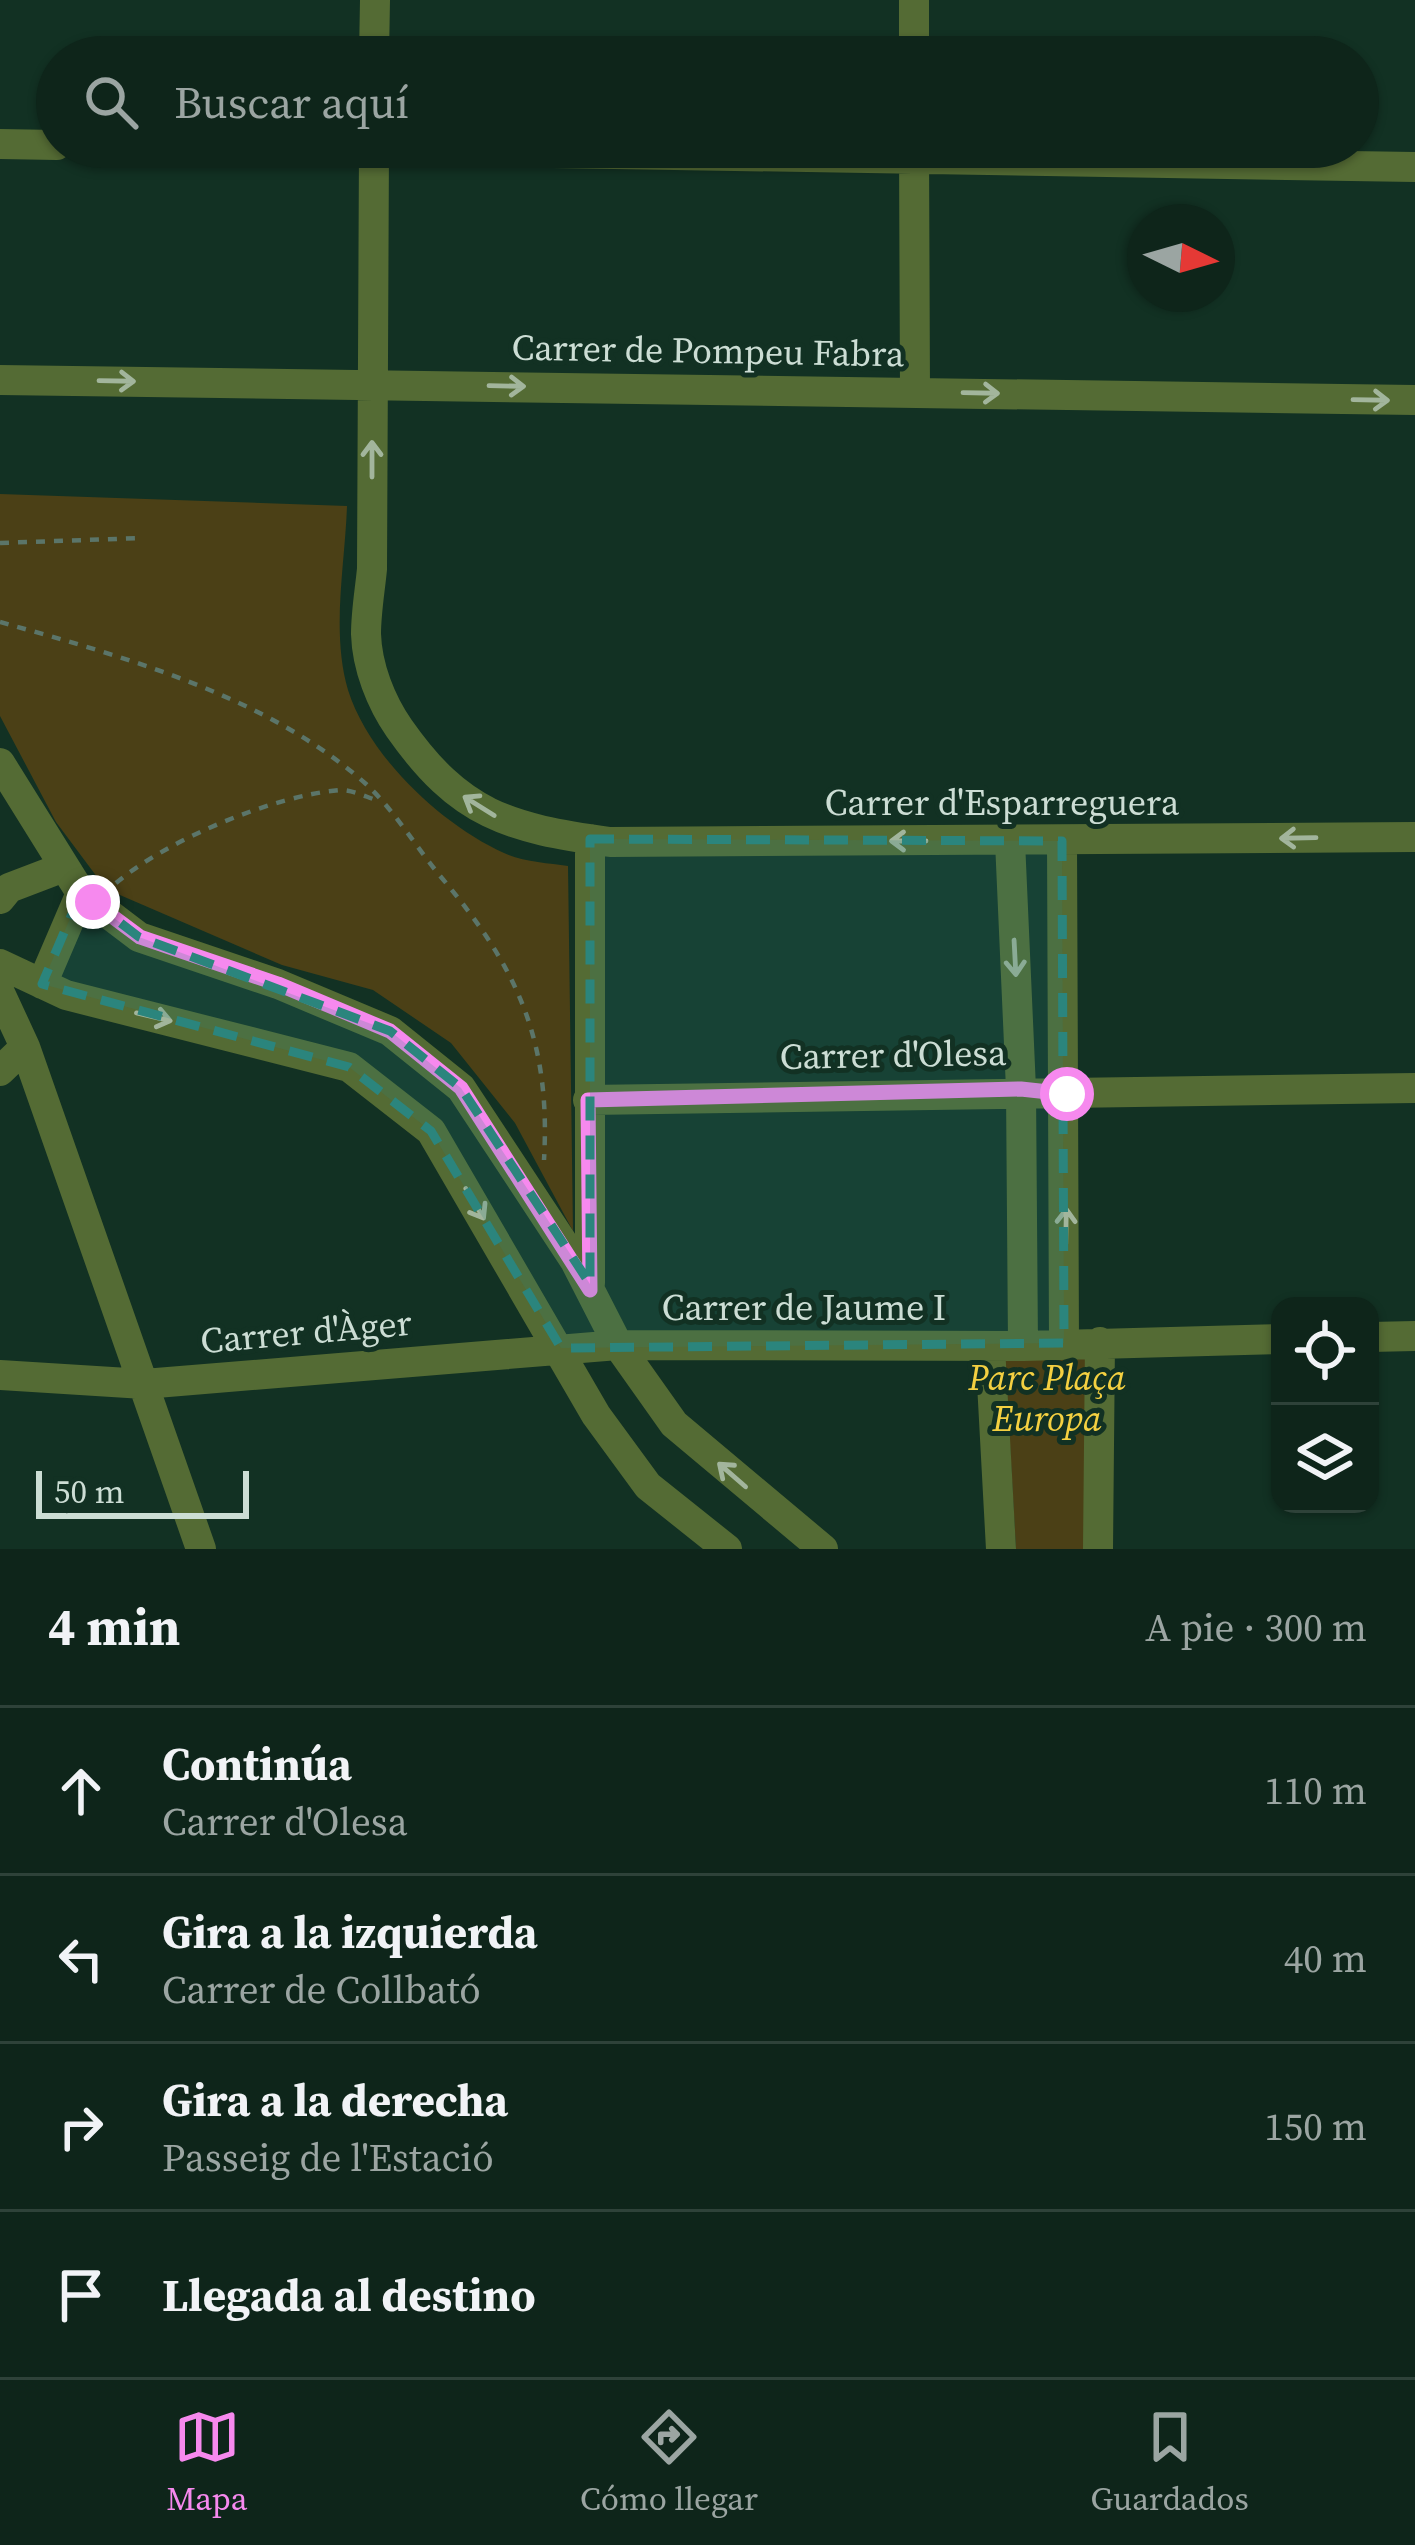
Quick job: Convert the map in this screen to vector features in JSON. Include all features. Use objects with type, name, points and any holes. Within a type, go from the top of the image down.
[{"type":"street","points":[[374,36],[375,0]]},
{"type":"street","points":[[914,0],[914,36]]},
{"type":"street","points":[[0,144],[36,145]]},
{"type":"street","points":[[1379,166],[1415,167]]},
{"type":"street","name":"Carrer d'Esparreguera","points":[[374,168],[366,637],[381,702],[434,779],[495,817],[590,839],[1415,837]]},
{"type":"street","points":[[914,168],[915,392]]},
{"type":"street","name":"Carrer de Pompeu Fabra","points":[[0,380],[1415,400]]},
{"type":"street","points":[[0,763],[79,887],[140,937],[278,984],[390,1031],[461,1088],[590,1290],[618,1346],[674,1424],[823,1549]]},
{"type":"street","points":[[590,839],[590,1290]]},
{"type":"street","points":[[1010,841],[1021,1089],[1023,1346]]},
{"type":"street","points":[[1062,841],[1067,1094],[1064,1343]]},
{"type":"street","points":[[0,899],[9,888],[79,887]]},
{"type":"street","points":[[42,984],[79,887]]},
{"type":"street","points":[[0,964],[66,995],[349,1067],[431,1131],[596,1415],[649,1486],[727,1549]]},
{"type":"street","points":[[0,993],[25,1048],[201,1549]]},
{"type":"street","points":[[0,1071],[25,1048]]},
{"type":"street","name":"Carrer d'Olesa","points":[[588,1100],[1021,1089],[1067,1094],[1415,1088]]},
{"type":"street","points":[[1379,1337],[1415,1336]]},
{"type":"street","points":[[1098,1549],[1100,1342],[1271,1339]]},
{"type":"street","name":"Carrer de Jaume I","points":[[618,1346],[1100,1342]]},
{"type":"street","name":"Carrer d'Àger","points":[[0,1375],[144,1384],[618,1346]]},
{"type":"street","points":[[990,1346],[1001,1549]]},
{"type":"path","points":[[0,542],[143,538]]},
{"type":"path","points":[[0,622],[101,651],[208,691],[306,740],[380,801],[464,904],[521,993],[543,1064],[544,1162],[537,1203]]},
{"type":"path","points":[[79,887],[127,873],[183,840],[244,817],[345,790],[380,801]]},
{"type":"highlighted area","points":[[590,839],[1062,841],[1064,1343],[561,1348],[431,1131],[349,1067],[42,984],[81,893],[139,937],[390,1031],[461,1088],[590,1284]]},
{"type":"green space","points":[[0,494],[347,506],[340,645],[348,690],[373,740],[433,807],[480,841],[519,858],[568,866],[573,1231],[515,1123],[451,1043],[373,990],[282,965],[106,889],[56,822],[0,716]]},
{"type":"green space","name":"Parc Plaça Europa","points":[[1087,1357],[1084,1549],[1016,1549],[1005,1359]]},
{"type":"route","points":[[93,902],[140,937],[278,984],[390,1031],[461,1088],[590,1290],[588,1100],[1021,1089],[1067,1094]]}]
